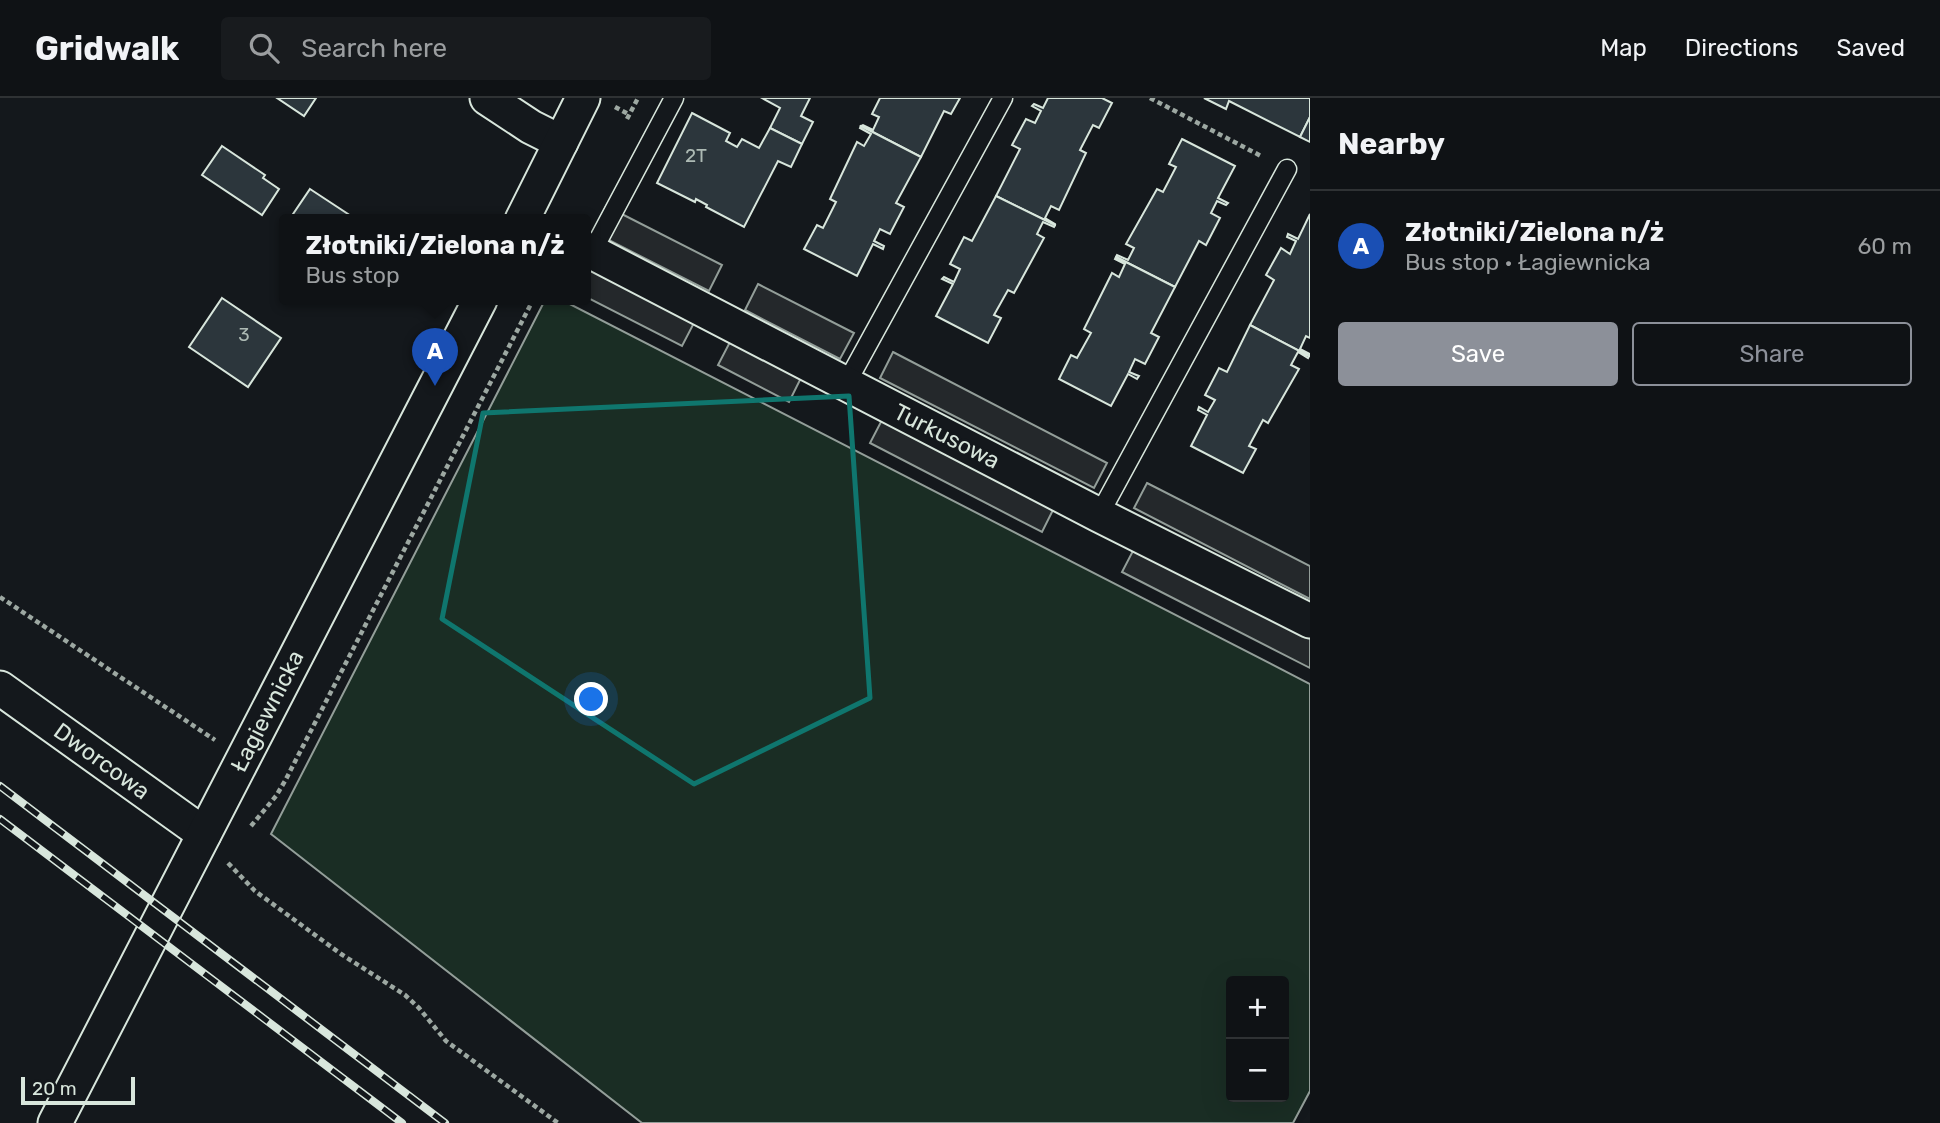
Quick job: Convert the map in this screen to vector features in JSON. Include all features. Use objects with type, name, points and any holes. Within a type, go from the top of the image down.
[{"type":"street","points":[[487,98],[530,127],[561,142]]},
{"type":"street","points":[[527,214],[583,98]]},
{"type":"street","name":"Turkusowa","points":[[591,252],[1310,621]]},
{"type":"street","name":"Łagiewnicka","points":[[55,1123],[214,847],[243,758],[477,305]]},
{"type":"street","name":"Dworcowa","points":[[0,688],[214,847]]},
{"type":"lane","points":[[591,247],[674,98]]},
{"type":"lane","points":[[846,384],[1003,98]]},
{"type":"lane","points":[[1100,515],[1287,169]]},
{"type":"path","points":[[1150,98],[1287,169]]},
{"type":"path","points":[[276,796],[530,305]]},
{"type":"path","points":[[0,597],[243,758],[285,781]]},
{"type":"path","points":[[214,847],[255,891],[341,954],[405,995],[446,1041],[558,1123]]},
{"type":"highlighted area","points":[[849,396],[870,698],[694,784],[442,619],[483,413]]},
{"type":"green space","points":[[542,305],[572,305],[1310,684],[1310,1091],[1293,1123],[642,1123],[271,834]]},
{"type":"shaded area","points":[[606,206],[722,265],[709,291],[593,232]]},
{"type":"shaded area","points":[[591,268],[695,321],[682,346],[591,300]]},
{"type":"shaded area","points":[[758,284],[854,333],[840,359],[745,310]]},
{"type":"shaded area","points":[[731,340],[802,376],[789,402],[718,365]]},
{"type":"shaded area","points":[[893,352],[1107,463],[1094,488],[880,378]]},
{"type":"shaded area","points":[[883,418],[1055,506],[1042,532],[870,443]]},
{"type":"shaded area","points":[[1147,483],[1310,566],[1310,599],[1134,508]]},
{"type":"shaded area","points":[[1135,547],[1310,636],[1310,668],[1122,572]]},
{"type":"building","points":[[277,98],[316,98],[304,116]]},
{"type":"building","points":[[762,98],[810,98],[801,116],[813,122],[802,144],[770,128],[780,108]]},
{"type":"building","points":[[880,98],[960,98],[951,114],[944,111],[921,157],[861,126],[873,130],[879,117],[872,114]]},
{"type":"building","points":[[1048,98],[1102,98],[1112,103],[1099,128],[1093,125],[1080,150],[1086,153],[1059,210],[1051,206],[1045,218],[1055,225],[996,196],[1020,149],[1012,145],[1026,119],[1035,123],[1041,111],[1032,106],[1034,104],[1043,108]]},
{"type":"building","points":[[1204,98],[1310,98],[1310,117],[1300,137],[1229,101],[1226,109]]},
{"type":"building","points":[[692,113],[730,133],[726,141],[737,147],[742,139],[759,148],[770,128],[802,144],[791,167],[778,161],[744,227],[696,199],[695,202],[657,183]]},
{"type":"building","points":[[1310,117],[1310,142],[1300,137]]},
{"type":"building","points":[[861,126],[921,157],[896,203],[904,207],[890,234],[880,229],[874,241],[884,246],[883,249],[873,244],[857,276],[804,249],[817,225],[823,228],[836,202],[830,199],[857,142],[864,146],[871,134],[860,128]]},
{"type":"building","points":[[1182,139],[1235,166],[1218,198],[1228,203],[1226,205],[1217,201],[1211,213],[1220,218],[1206,245],[1199,241],[1175,287],[1116,257],[1117,255],[1128,260],[1134,248],[1126,244],[1157,189],[1163,192],[1176,167],[1169,164]]},
{"type":"building","points":[[222,146],[265,175],[263,178],[279,189],[262,215],[202,175]]},
{"type":"building","points":[[310,189],[348,214],[293,214]]},
{"type":"building","points":[[996,196],[1055,225],[1054,227],[1043,222],[1037,234],[1044,238],[1014,293],[1008,290],[994,315],[1001,318],[988,343],[936,316],[953,284],[942,279],[944,277],[954,282],[960,269],[950,264],[964,237],[972,241]]},
{"type":"building","points":[[1310,214],[1310,338],[1306,336],[1300,349],[1310,354],[1309,356],[1250,325],[1274,280],[1266,275],[1281,248],[1290,254],[1296,241],[1287,237],[1288,234],[1298,239]]},
{"type":"building","points":[[1116,257],[1175,287],[1151,333],[1159,337],[1145,364],[1135,359],[1129,372],[1139,376],[1137,379],[1128,374],[1111,406],[1059,379],[1071,355],[1077,358],[1091,333],[1084,329],[1112,273],[1119,277],[1125,264],[1115,259]]},
{"type":"building","points":[[222,298],[281,338],[248,387],[189,347]]},
{"type":"building","points":[[1250,325],[1309,356],[1308,358],[1298,352],[1291,365],[1299,369],[1268,423],[1263,420],[1249,446],[1256,449],[1243,473],[1191,446],[1207,415],[1198,410],[1199,407],[1208,412],[1215,400],[1205,395],[1219,368],[1227,372]]},
{"type":"railway","points":[[0,786],[445,1123]]},
{"type":"railway","points":[[0,819],[402,1123]]},
{"type":"place","name":"Złotniki/Zielona n/ż","points":[[435,386]]}]
